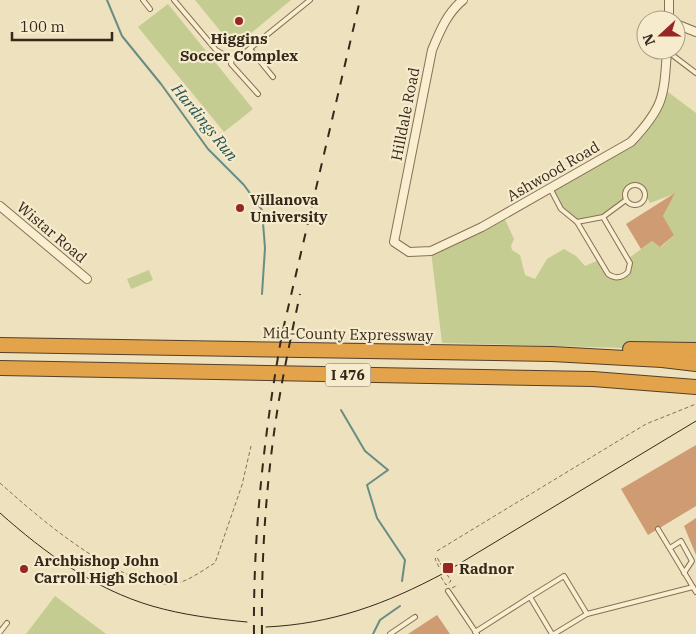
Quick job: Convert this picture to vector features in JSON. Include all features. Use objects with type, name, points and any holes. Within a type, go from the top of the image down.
[{"type":"highway","name":"Mid-County Expressway","points":[[0,345],[622,357],[696,364]]},
{"type":"highway","points":[[512,354],[583,348],[696,350]]},
{"type":"highway","name":"I 476","points":[[0,368],[593,379],[696,387]]},
{"type":"street","name":"Hilldale Road","points":[[394,242],[432,50],[452,9],[463,0]]},
{"type":"street","name":"Ashwood Road","points":[[394,242],[410,252],[432,251],[482,227],[630,142],[648,124],[657,110],[664,89],[666,60]]},
{"type":"street","name":"Wistar Road","points":[[0,206],[87,279]]},
{"type":"lane","points":[[143,0],[150,9]]},
{"type":"lane","points":[[174,0],[216,50],[232,59]]},
{"type":"lane","points":[[232,59],[250,49],[310,0]]},
{"type":"lane","points":[[250,49],[273,78]]},
{"type":"lane","points":[[232,59],[231,64],[258,94]]},
{"type":"lane","points":[[680,60],[696,73]]},
{"type":"lane","points":[[637,185],[644,190],[644,199],[640,204],[631,204],[626,200],[626,190],[630,186],[637,185]]},
{"type":"lane","points":[[550,188],[562,209],[577,222],[608,274],[616,278],[621,277],[628,272],[630,263],[603,217]]},
{"type":"lane","points":[[577,222],[603,217],[626,200]]},
{"type":"lane","points":[[658,529],[696,592]]},
{"type":"lane","points":[[670,548],[681,541],[692,561],[684,573]]},
{"type":"lane","points":[[448,591],[476,633],[564,576],[587,614]]},
{"type":"lane","points":[[530,597],[553,634],[587,614],[693,587]]},
{"type":"lane","points":[[390,634],[415,617]]},
{"type":"lane","points":[[0,632],[7,623]]},
{"type":"path","points":[[436,551],[620,442],[646,424],[696,404]]},
{"type":"path","points":[[0,483],[40,519],[95,556],[140,580],[172,584],[184,581],[215,563],[242,485],[250,446]]},
{"type":"path","points":[[439,567],[434,559],[437,557],[451,582],[446,585],[441,577]]},
{"type":"path","points":[[448,591],[458,585]]},
{"type":"green space","name":"Higgins Soccer Complex","points":[[195,0],[291,0],[238,44],[230,43]]},
{"type":"green space","points":[[168,4],[253,109],[224,132],[138,27]]},
{"type":"green space","points":[[664,89],[696,113],[696,350],[442,343],[431,251],[503,215],[514,239],[511,246],[512,250],[520,255],[525,275],[535,279],[547,259],[564,249],[576,256],[585,266],[599,260],[605,270],[616,277],[628,272],[629,258],[652,241],[661,247],[674,235],[663,216],[674,194],[650,203],[642,187],[633,185],[626,190],[626,200],[603,217],[577,222],[561,209],[550,188],[631,142],[648,124]]},
{"type":"green space","points":[[149,270],[153,280],[131,289],[127,279]]},
{"type":"green space","points":[[55,596],[106,634],[26,634]]},
{"type":"building","points":[[675,193],[663,216],[674,235],[660,247],[652,241],[641,249],[626,224]]},
{"type":"building","points":[[696,445],[696,506],[648,535],[621,489]]},
{"type":"building","points":[[696,518],[696,555],[684,526]]},
{"type":"building","points":[[437,615],[450,634],[408,634]]},
{"type":"waterway","name":"Hardings Run","points":[[107,0],[122,36],[161,84],[208,149],[244,185],[262,210],[265,248],[262,294]]},
{"type":"waterway","name":"Hardings Run","points":[[341,410],[365,451],[388,470],[367,485],[377,518],[405,560],[402,581]]},
{"type":"waterway","name":"Hardings Run","points":[[373,634],[380,620],[400,606]]},
{"type":"tram line","points":[[266,627],[314,622],[336,617],[380,603],[422,584],[444,573],[696,421]]},
{"type":"tram line","points":[[0,513],[53,556],[90,580],[110,590],[131,599],[164,609],[223,620],[247,622]]},
{"type":"railway","points":[[254,634],[255,559],[261,484],[282,334],[360,0]]},
{"type":"railway","points":[[262,634],[263,548],[270,463],[280,392],[300,294]]},
{"type":"place","name":"Higgins Soccer Complex","points":[[239,21]]},
{"type":"place","name":"Villanova University","points":[[240,208]]},
{"type":"place","name":"Radnor","points":[[448,568]]},
{"type":"place","name":"Archbishop John Carroll High School","points":[[24,569]]}]
